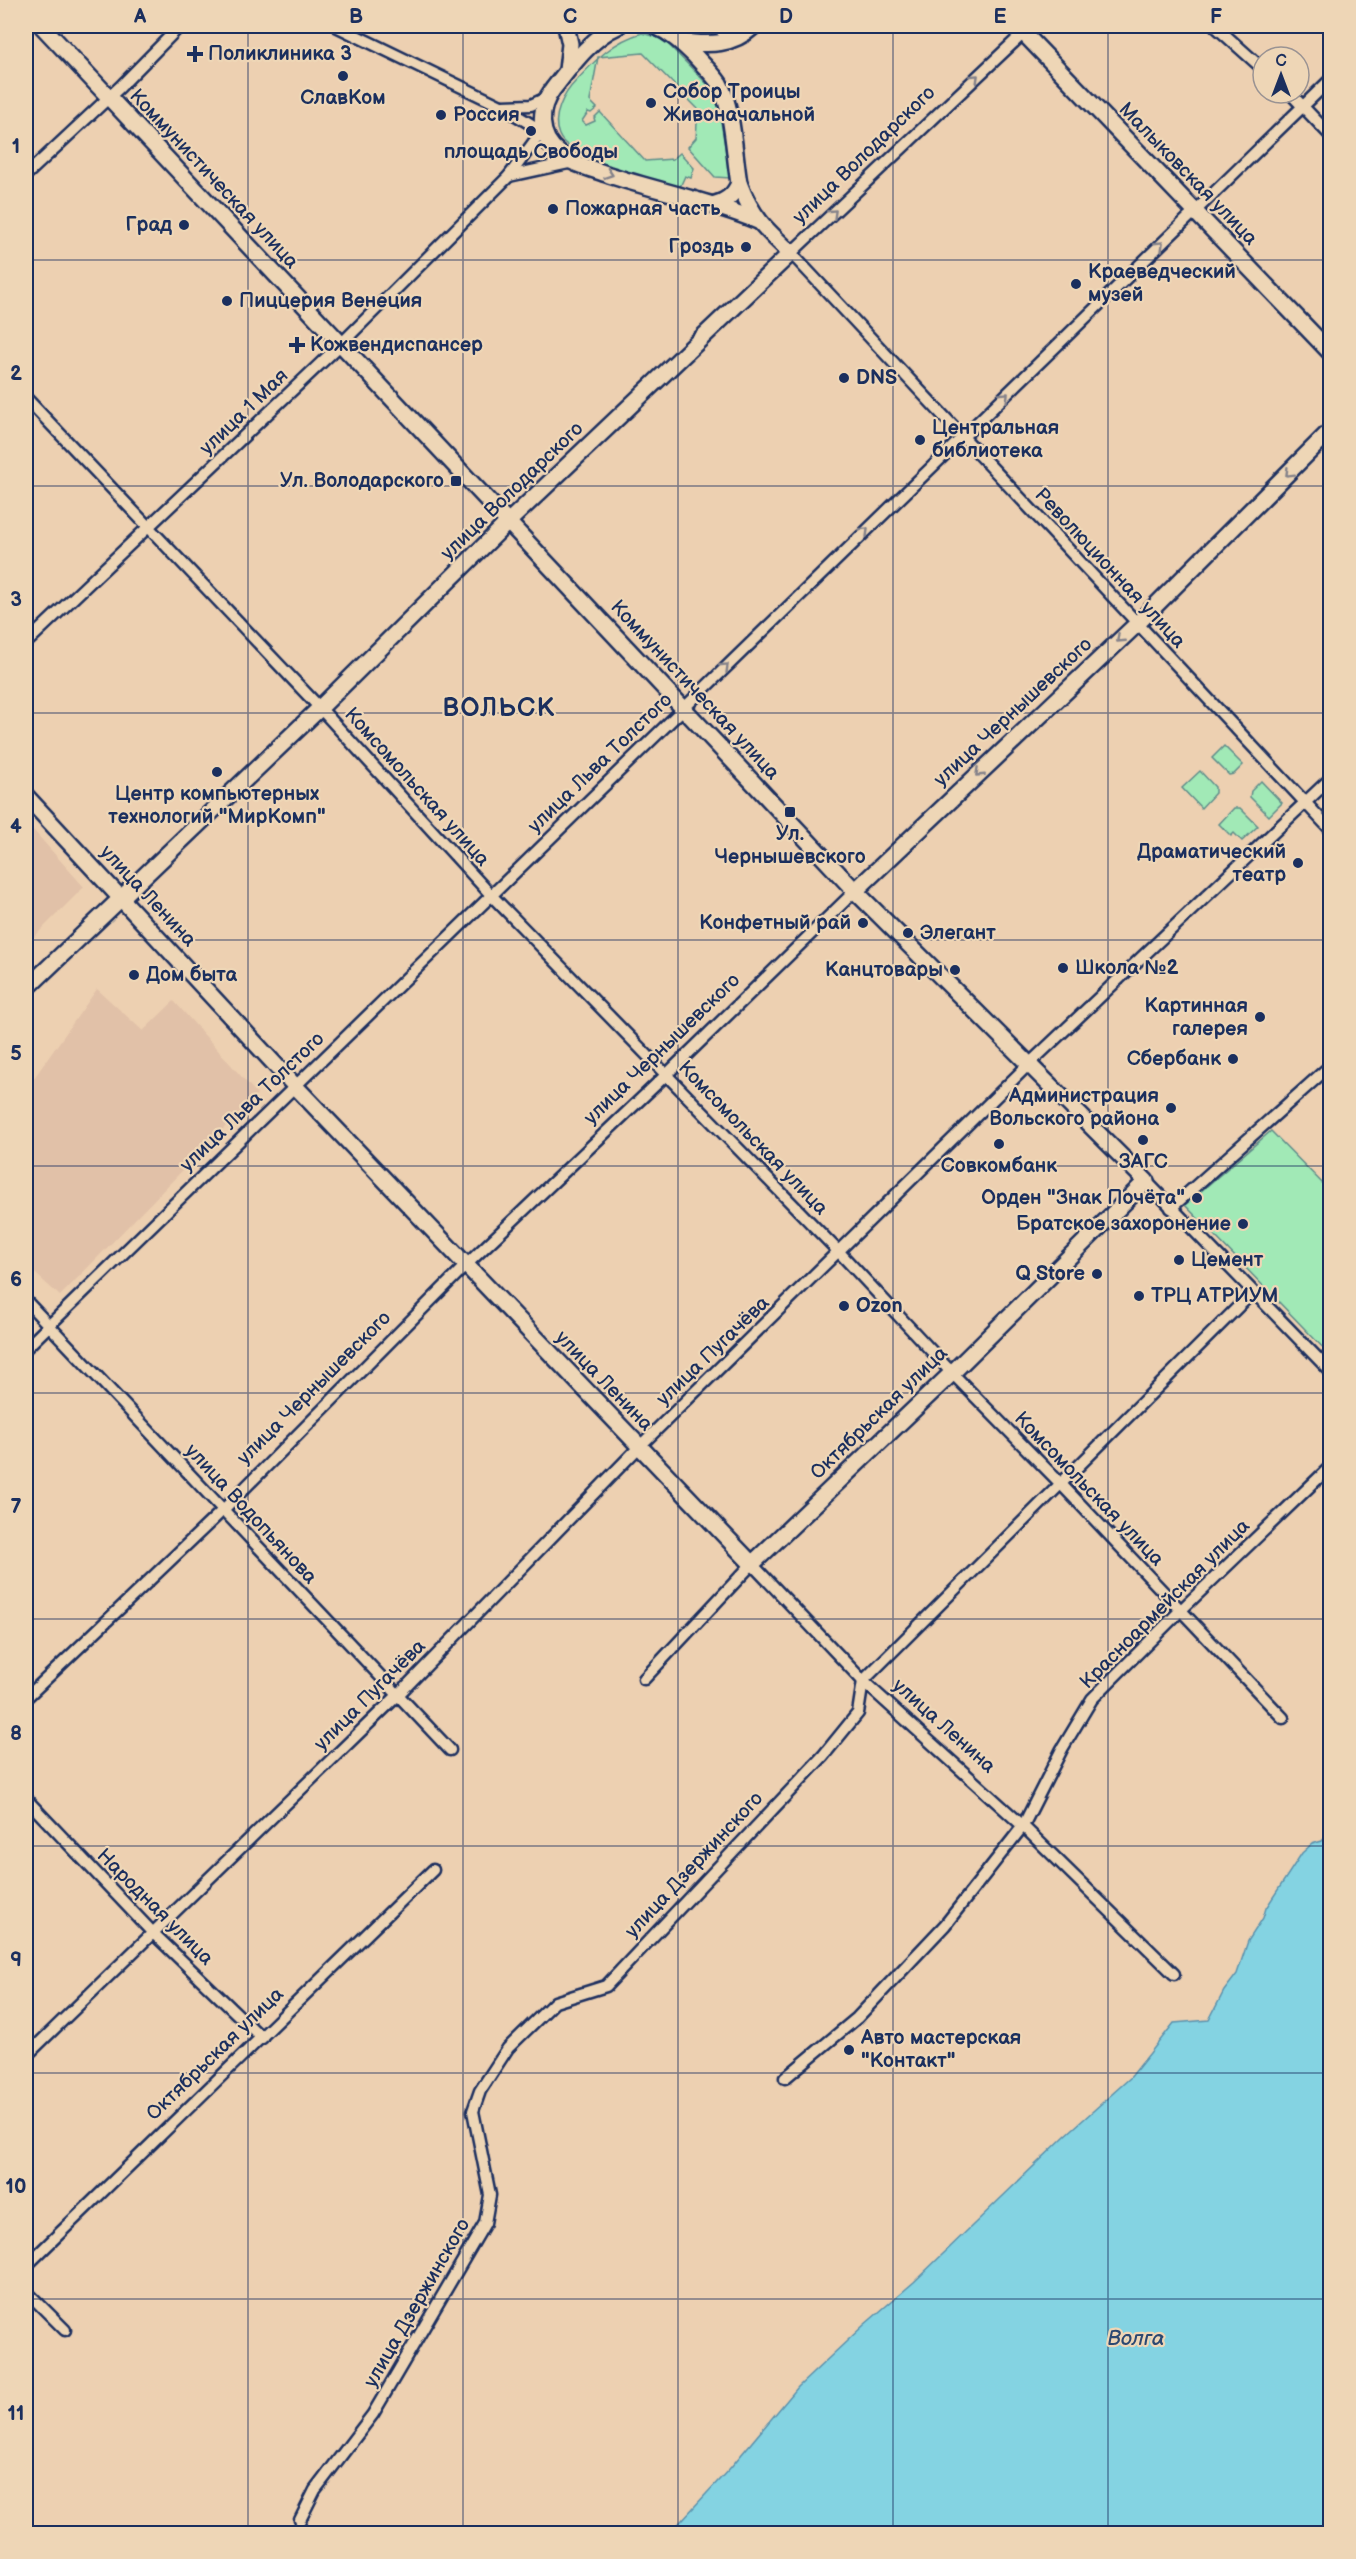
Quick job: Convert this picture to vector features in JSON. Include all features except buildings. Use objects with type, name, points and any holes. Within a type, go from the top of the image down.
[{"type":"street","name":"Коммунистическая улица","points":[[42,26],[855,891],[1030,1063],[1330,1371]]},
{"type":"street","points":[[26,174],[109,97],[180,26]]},
{"type":"street","points":[[336,26],[501,106],[542,131]]},
{"type":"street","points":[[566,26],[570,44],[567,70]]},
{"type":"street","points":[[618,26],[606,31],[567,70],[546,98],[542,114],[542,131],[547,142],[559,154],[573,162],[758,221]]},
{"type":"street","points":[[655,26],[668,31],[681,42],[712,73],[720,86],[727,105],[739,183],[747,204],[758,221],[791,253]]},
{"type":"street","points":[[717,26],[731,41]]},
{"type":"street","points":[[681,42],[716,44],[731,41],[743,36],[754,26]]},
{"type":"street","points":[[1215,26],[1251,58]]},
{"type":"street","name":"Малыковская улица","points":[[1023,28],[1330,352]]},
{"type":"street","name":"улица Володарского","points":[[26,989],[1023,28]]},
{"type":"street","name":"улица Льва Толстого","points":[[26,1348],[1330,80]]},
{"type":"street","points":[[501,106],[531,105],[546,98]]},
{"type":"street","points":[[1304,106],[1330,135]]},
{"type":"street","name":"улица 1 Мая","points":[[26,643],[341,344],[509,176],[542,131]]},
{"type":"street","points":[[509,176],[573,162]]},
{"type":"street","points":[[711,205],[724,202],[733,194],[739,183]]},
{"type":"street","name":"Революционная улица","points":[[791,253],[1330,829]]},
{"type":"street","name":"Комсомольская улица","points":[[26,398],[320,708],[491,895],[840,1252],[952,1373],[1283,1718]]},
{"type":"street","name":"улица Чернышевского","points":[[26,1698],[223,1510],[465,1266],[1138,623],[1330,431]]},
{"type":"street","name":"улица Пугачёва","points":[[26,2056],[397,1696],[639,1447],[1030,1063],[1328,782]]},
{"type":"street","name":"улица Ленина","points":[[26,796],[121,896],[294,1086],[863,1681],[1023,1826],[1174,1974]]},
{"type":"street","points":[[1171,1208],[1330,1066]]},
{"type":"street","name":"Октябрьская улица","points":[[644,1679],[752,1564],[952,1373],[1146,1181]]},
{"type":"street","points":[[863,1681],[1252,1293]]},
{"type":"street","name":"улица Водопьянова","points":[[26,1301],[450,1750]]},
{"type":"street","name":"Красноармейская улица","points":[[785,2078],[857,2018],[945,1925],[1023,1826],[1062,1749],[1092,1699],[1330,1467]]},
{"type":"street","name":"улица Дзержинского","points":[[300,2520],[315,2490],[373,2414],[485,2223],[490,2194],[473,2111],[480,2091],[508,2048],[555,2002],[606,1986],[823,1756],[858,1713],[863,1681]]},
{"type":"street","name":"Народная улица","points":[[26,1799],[152,1932],[262,2038]]},
{"type":"street","name":"Октябрьская улица","points":[[26,2266],[432,1870]]},
{"type":"street","points":[[26,2291],[65,2330]]},
{"type":"shaded area","points":[[26,822],[84,887],[26,945]]},
{"type":"shaded area","points":[[97,989],[143,1031],[174,1001],[257,1094],[60,1296],[26,1265],[27,1088]]},
{"type":"green space","points":[[642,33],[663,39],[710,87],[718,103],[730,178],[715,177],[688,147],[696,138],[698,109],[643,53],[600,57],[614,46]]},
{"type":"green space","points":[[598,59],[590,101],[597,108],[591,113],[588,112],[582,121],[586,125],[595,121],[594,118],[600,112],[645,161],[673,159],[680,153],[694,168],[691,178],[685,176],[680,187],[613,168],[578,152],[566,144],[559,135],[557,121],[563,99],[571,86]]},
{"type":"green space","points":[[1224,746],[1243,765],[1234,774],[1229,775],[1212,758]]},
{"type":"green space","points":[[1200,771],[1215,787],[1215,793],[1201,808],[1182,788]]},
{"type":"green space","points":[[1261,781],[1282,803],[1269,816],[1250,797],[1251,791]]},
{"type":"green space","points":[[1234,808],[1240,808],[1258,826],[1242,841],[1234,833],[1231,836],[1219,824]]},
{"type":"green space","points":[[1271,1131],[1330,1191],[1330,1355],[1185,1205]]},
{"type":"water","name":"Волга","points":[[1330,1832],[1330,2533],[670,2533],[731,2467],[798,2387],[914,2282],[1065,2136],[1130,2078],[1174,2023],[1209,2020],[1224,1991],[1237,1974],[1248,1941],[1263,1918],[1266,1908],[1302,1853],[1312,1844],[1322,1841]]},
{"type":"place","name":"Поликлиника 3","points":[[195,54]]},
{"type":"place","name":"СлавКом","points":[[343,76]]},
{"type":"place","name":"Собор Троицы Живоначальной","points":[[651,103]]},
{"type":"place","name":"Россия","points":[[441,115]]},
{"type":"place","name":"площадь Свободы","points":[[531,131]]},
{"type":"place","name":"Пожарная часть","points":[[553,209]]},
{"type":"place","name":"Град","points":[[184,225]]},
{"type":"place","name":"Гроздь","points":[[746,247]]},
{"type":"place","name":"Краеведческий музей","points":[[1076,284]]},
{"type":"place","name":"Пиццерия Венеция","points":[[227,301]]},
{"type":"place","name":"Кожвендиспансер","points":[[297,345]]},
{"type":"place","name":"DNS","points":[[844,378]]},
{"type":"place","name":"Центральная библиотека","points":[[920,440]]},
{"type":"place","name":"Ул. Володарского","points":[[456,481]]},
{"type":"place","name":"Центр компьютерных технологий \"МирКомп\"","points":[[217,772]]},
{"type":"place","name":"Ул. Чернышевского","points":[[790,812]]},
{"type":"place","name":"Драматический театр","points":[[1298,863]]},
{"type":"place","name":"Конфетный рай","points":[[863,923]]},
{"type":"place","name":"Элегант","points":[[908,933]]},
{"type":"place","name":"Школа №2","points":[[1063,968]]},
{"type":"place","name":"Канцтовары","points":[[955,970]]},
{"type":"place","name":"Дом быта","points":[[134,975]]},
{"type":"place","name":"Картинная галерея","points":[[1260,1017]]},
{"type":"place","name":"Сбербанк","points":[[1233,1059]]},
{"type":"place","name":"Администрация Вольского района","points":[[1171,1108]]},
{"type":"place","name":"ЗАГС","points":[[1143,1140]]},
{"type":"place","name":"Совкомбанк","points":[[999,1144]]},
{"type":"place","name":"Орден \"Знак Почёта\"","points":[[1197,1198]]},
{"type":"place","name":"Братское захоронение","points":[[1243,1224]]},
{"type":"place","name":"Цемент","points":[[1179,1260]]},
{"type":"place","name":"Q Store","points":[[1097,1274]]},
{"type":"place","name":"ТРЦ АТРИУМ","points":[[1139,1296]]},
{"type":"place","name":"Ozon","points":[[844,1306]]},
{"type":"place","name":"Авто мастерская \"Контакт\"","points":[[849,2050]]},
{"type":"district","name":"ВОЛЬСК","points":[[499,708]]}]
